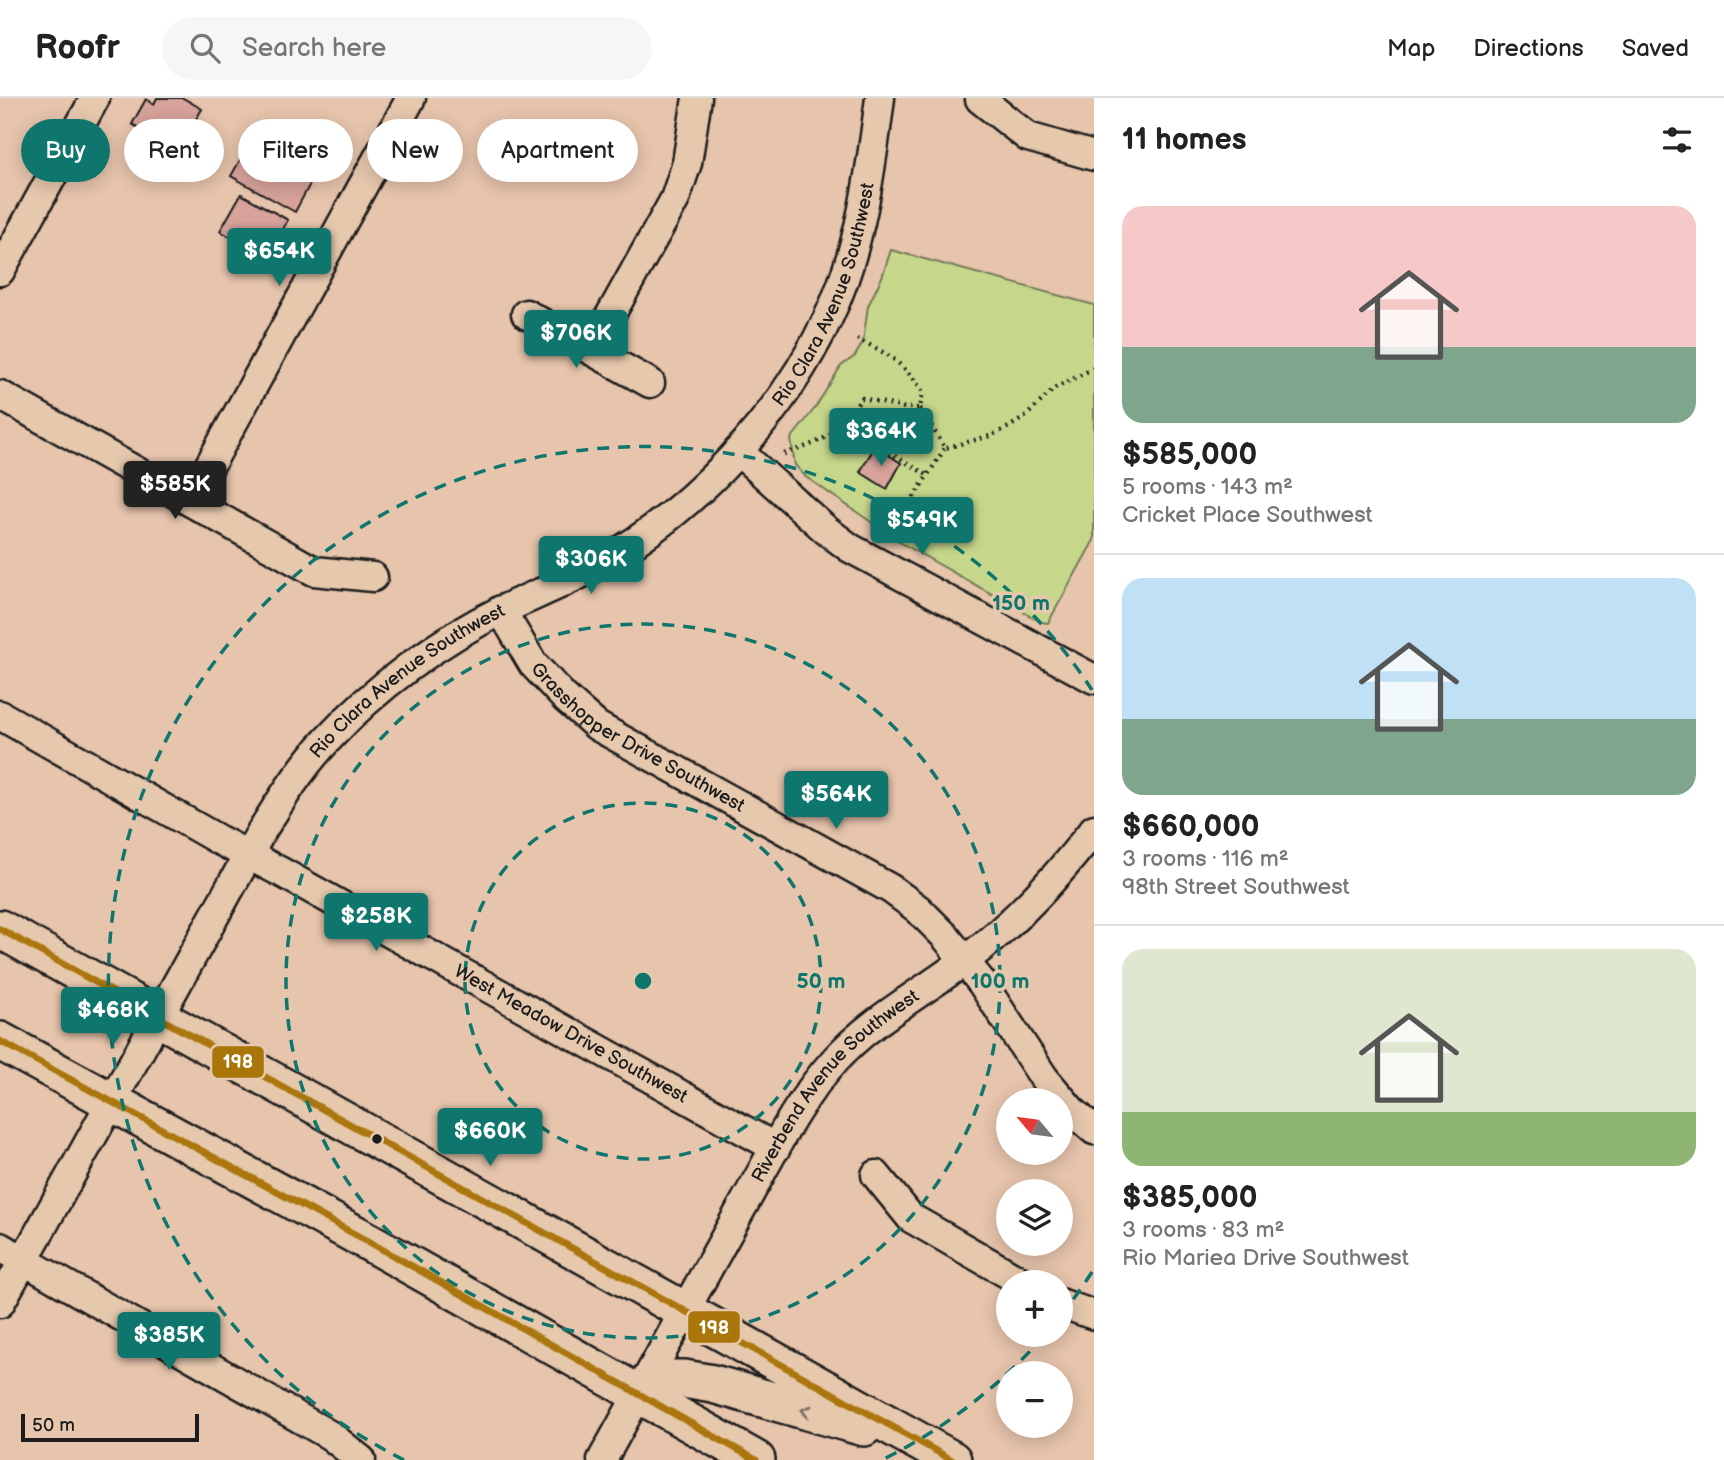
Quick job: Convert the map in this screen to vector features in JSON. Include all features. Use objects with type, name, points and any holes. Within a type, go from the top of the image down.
[{"type":"main road","points":[[0,929],[952,1460]]},
{"type":"main road","points":[[0,1041],[371,1242],[756,1460]]},
{"type":"main road","points":[[639,1393],[661,1379],[684,1379],[713,1384],[919,1442]]},
{"type":"street","points":[[0,271],[95,98]]},
{"type":"street","points":[[190,501],[411,98]]},
{"type":"street","points":[[591,350],[675,199],[687,163],[697,98]]},
{"type":"street","name":"Rio Clara Avenue Southwest","points":[[0,1303],[12,1254],[111,1102],[248,855],[285,794],[328,739],[381,688],[445,643],[501,610],[552,589],[600,564],[652,529],[700,489],[738,451],[775,407],[829,317],[850,258],[867,190],[880,98]]},
{"type":"street","points":[[980,99],[1028,137],[1094,156]]},
{"type":"street","points":[[526,314],[650,383]]},
{"type":"street","points":[[0,395],[314,571],[373,577]]},
{"type":"street","points":[[738,451],[826,530],[850,548],[1094,679]]},
{"type":"street","name":"Grasshopper Drive Southwest","points":[[501,610],[533,664],[565,698],[597,726],[891,889],[927,918],[990,994],[1044,1078],[1071,1110],[1094,1130]]},
{"type":"street","name":"West Meadow Drive Southwest","points":[[0,715],[776,1148]]},
{"type":"street","name":"Riverbend Avenue Southwest","points":[[602,1460],[807,1094],[854,1039],[963,962],[1040,893],[1094,829]]},
{"type":"street","points":[[876,1175],[911,1218],[1001,1270]]},
{"type":"street","points":[[12,1254],[331,1436],[361,1460]]},
{"type":"street","points":[[1073,1308],[1094,1315]]},
{"type":"path","points":[[857,340],[887,353],[910,372],[923,392],[920,408],[945,448]]},
{"type":"path","points":[[891,533],[945,448],[990,436],[1009,427],[1055,388],[1094,368]]},
{"type":"path","points":[[784,454],[821,442],[838,429],[862,398],[905,408],[920,408]]},
{"type":"path","points":[[838,429],[852,429],[927,475]]},
{"type":"green space","points":[[891,250],[1094,305],[1094,540],[1048,623],[1041,622],[903,544],[806,477],[795,465],[791,439],[815,408],[841,366],[855,356],[863,342],[868,306]]},
{"type":"building","points":[[157,98],[183,98],[202,109],[196,119],[135,119],[146,99],[154,104]]},
{"type":"building","points":[[238,164],[238,180],[231,176]]},
{"type":"building","points":[[242,182],[311,182],[295,212]]},
{"type":"building","points":[[241,194],[288,220],[267,258],[220,231]]},
{"type":"building","points":[[875,446],[901,463],[887,489],[860,472]]},
{"type":"transit line","name":"198","points":[[0,929],[952,1460]]},
{"type":"transit line","name":"198","points":[[0,1041],[371,1243],[756,1460]]}]
